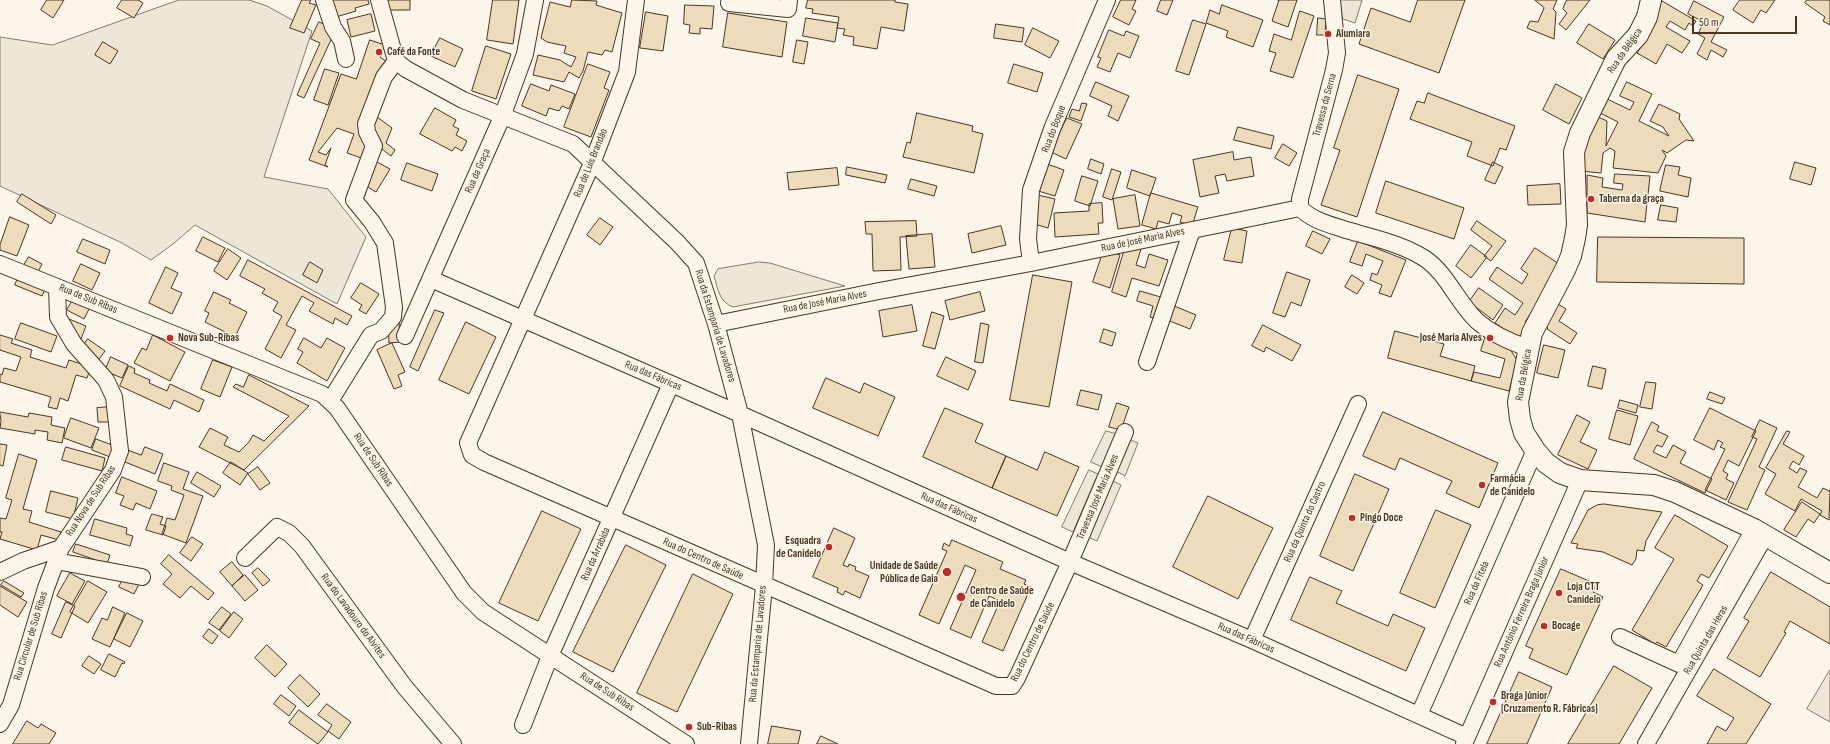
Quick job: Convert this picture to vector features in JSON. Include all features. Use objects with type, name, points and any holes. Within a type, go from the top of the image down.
[{"type":"main road","name":"Rua da Bélgica","points":[[1651,0],[1647,16],[1638,35],[1616,59],[1580,133],[1574,152],[1576,225],[1571,256],[1538,319],[1528,348],[1518,402],[1520,419],[1524,433],[1546,463],[1560,472],[1580,480],[1611,484],[1633,483],[1654,485],[1675,492],[1760,533],[1830,573]]},
{"type":"street","points":[[324,0],[333,27],[342,41],[346,59]]},
{"type":"street","points":[[330,401],[371,335],[380,331],[393,317],[394,307],[384,243],[372,222],[354,200],[374,146],[367,132],[366,124],[384,77],[396,61],[379,0]]},
{"type":"street","name":"Rua da Graça","points":[[405,336],[502,117],[525,54],[535,0]]},
{"type":"street","name":"Rua de Luís Brandão","points":[[523,320],[593,161],[627,72],[636,0]]},
{"type":"street","points":[[730,0],[730,3],[788,9],[789,0]]},
{"type":"street","name":"Rua do Boque","points":[[1031,263],[1028,239],[1031,190],[1052,129],[1107,0]]},
{"type":"street","name":"Travessa da Serna","points":[[1300,208],[1300,199],[1338,53],[1332,0]]},
{"type":"street","name":"Rua da Estamparia de Lavadores","points":[[396,61],[406,69],[459,98],[502,117],[573,144],[593,161],[677,242],[696,263],[716,324],[740,414],[766,545],[764,586],[749,744]]},
{"type":"street","points":[[1300,208],[1308,216],[1321,222],[1407,249],[1425,258],[1438,270],[1476,320],[1492,332],[1510,342],[1528,348]]},
{"type":"street","name":"Rua de José Maria Alves","points":[[716,324],[879,291],[1031,263],[1300,208]]},
{"type":"street","points":[[1147,362],[1192,230]]},
{"type":"street","name":"Rua de Sub Ribas","points":[[0,264],[322,394],[337,408],[464,593],[483,612],[686,744]]},
{"type":"street","name":"Rua das Fábricas","points":[[431,279],[740,414],[1070,562],[1252,640],[1419,715],[1465,741]]},
{"type":"street","name":"Rua Nova de Sub Ribas","points":[[0,572],[23,561],[58,554],[113,470],[120,451],[114,397],[106,380],[74,344],[58,317],[57,287]]},
{"type":"street","name":"Rua do Centro de Saúde","points":[[523,320],[468,444],[472,455],[612,519],[996,686],[1012,686],[1018,678],[1070,562]]},
{"type":"street","name":"Rua da Árrabida","points":[[523,725],[550,656],[671,384]]},
{"type":"street","name":"Rua da Quinta do Castro","points":[[1252,640],[1358,404]]},
{"type":"street","name":"Travessa José Maria Alves","points":[[1070,562],[1125,432]]},
{"type":"street","name":"Rua da Fitela","points":[[1419,715],[1535,450]]},
{"type":"street","name":"Rua António Ferreira Braga Júnior","points":[[1465,741],[1580,480]]},
{"type":"street","name":"Rua do Lavadouro do Alvites","points":[[245,558],[277,527],[289,533],[302,546],[404,686],[453,744]]},
{"type":"street","name":"Rua Quinta das Heras","points":[[1620,637],[1679,664],[1760,533]]},
{"type":"street","name":"Rua Quinta das Heras","points":[[1646,744],[1760,533]]},
{"type":"street","points":[[58,554],[142,577]]},
{"type":"street","name":"Rua Circular de Sub Ribas","points":[[0,724],[11,705],[43,595],[58,554]]},
{"type":"shaded area","points":[[179,0],[249,0],[267,6],[312,31],[264,177],[328,189],[366,237],[337,304],[195,225],[151,260],[122,243],[0,186],[0,37],[52,45]]},
{"type":"shaded area","points":[[1340,0],[1362,0],[1355,23],[1343,19]]},
{"type":"shaded area","points":[[759,262],[770,263],[845,286],[733,307],[728,305],[720,294],[714,276],[718,269]]},
{"type":"shaded area","points":[[1106,431],[1117,434],[1102,467],[1091,462]]},
{"type":"shaded area","points":[[1128,439],[1138,443],[1125,476],[1114,470]]},
{"type":"shaded area","points":[[1089,470],[1098,474],[1073,532],[1062,527]]},
{"type":"shaded area","points":[[1111,480],[1121,485],[1097,541],[1086,536]]},
{"type":"shaded area","points":[[1830,670],[1830,722],[1807,709]]},
{"type":"building","points":[[47,0],[64,0],[53,18],[41,10]]},
{"type":"building","points":[[122,0],[138,0],[143,3],[134,18],[117,8]]},
{"type":"building","points":[[302,0],[311,0],[309,3],[316,5],[304,33],[290,28]]},
{"type":"building","points":[[331,0],[368,0],[369,4],[355,8],[356,11],[336,17]]},
{"type":"building","points":[[385,0],[410,0],[410,10],[385,10]]},
{"type":"building","points":[[493,0],[519,0],[513,44],[487,40]]},
{"type":"building","points":[[572,0],[597,1],[596,5],[622,13],[612,52],[605,50],[602,55],[588,52],[583,71],[579,78],[569,72],[564,82],[533,75],[538,55],[560,60],[571,67],[576,57],[564,53],[566,46],[547,42],[541,38],[550,2],[570,7]]},
{"type":"building","points":[[808,0],[895,0],[895,2],[908,4],[904,31],[881,27],[877,49],[853,45],[854,37],[843,35],[845,29],[837,28],[839,17],[812,13],[813,9],[806,8]]},
{"type":"building","points":[[1121,0],[1136,0],[1132,9],[1136,11],[1129,25],[1113,17]]},
{"type":"building","points":[[1161,0],[1173,0],[1167,15],[1157,11]]},
{"type":"building","points":[[1279,0],[1297,0],[1288,27],[1272,21]]},
{"type":"building","points":[[1418,0],[1465,0],[1439,73],[1359,44],[1371,8],[1410,22]]},
{"type":"building","points":[[1535,0],[1557,0],[1553,9],[1556,12],[1554,39],[1527,28],[1530,21],[1538,22],[1544,8]]},
{"type":"building","points":[[1567,0],[1590,0],[1566,30],[1559,24],[1567,13],[1563,9]]},
{"type":"building","points":[[1740,0],[1775,0],[1766,13],[1761,10],[1753,23],[1733,10]]},
{"type":"building","points":[[1807,0],[1830,0],[1830,25],[1823,21],[1825,17],[1805,3]]},
{"type":"building","points":[[1662,1],[1696,21],[1693,26],[1689,23],[1685,30],[1670,21],[1666,27],[1690,41],[1682,53],[1667,44],[1656,64],[1637,53],[1656,22],[1651,19]]},
{"type":"building","points":[[1694,1],[1724,17],[1711,42],[1727,50],[1723,57],[1711,50],[1707,60],[1697,54],[1705,38],[1698,34],[1704,22],[1688,14]]},
{"type":"building","points":[[685,5],[714,6],[712,29],[700,28],[700,34],[689,33],[690,25],[684,24]]},
{"type":"building","points":[[1222,5],[1263,20],[1253,47],[1226,37],[1228,31],[1206,23],[1210,10],[1219,14]]},
{"type":"building","points":[[1300,11],[1314,16],[1293,78],[1270,71],[1276,53],[1269,51],[1274,34],[1291,40]]},
{"type":"building","points":[[646,12],[668,16],[663,51],[640,48]]},
{"type":"building","points":[[728,13],[787,22],[782,57],[723,47]]},
{"type":"building","points":[[371,14],[375,31],[351,37],[347,20]]},
{"type":"building","points":[[806,18],[838,23],[835,42],[803,36]]},
{"type":"building","points":[[1318,18],[1326,19],[1325,35],[1317,35]]},
{"type":"building","points":[[1193,20],[1206,24],[1189,75],[1176,71]]},
{"type":"building","points":[[319,22],[336,29],[304,98],[297,95],[320,43],[311,39]]},
{"type":"building","points":[[996,24],[1024,28],[1022,42],[994,38]]},
{"type":"building","points":[[1589,24],[1615,40],[1603,59],[1577,43]]},
{"type":"building","points":[[1033,28],[1059,41],[1050,58],[1025,45]]},
{"type":"building","points":[[1109,30],[1124,36],[1126,31],[1139,36],[1130,58],[1118,53],[1110,72],[1097,67],[1101,58],[1098,57]]},
{"type":"building","points":[[440,38],[463,49],[455,67],[431,56]]},
{"type":"building","points":[[370,40],[385,45],[380,57],[387,62],[360,136],[369,124],[373,114],[392,128],[386,143],[395,150],[391,156],[373,142],[367,160],[347,153],[354,134],[337,128],[318,152],[326,155],[331,148],[325,165],[328,167],[309,160],[341,74],[356,79]]},
{"type":"building","points":[[797,40],[808,42],[804,64],[793,62]]},
{"type":"building","points":[[103,42],[118,51],[110,64],[95,55]]},
{"type":"building","points":[[486,46],[511,54],[496,99],[472,91]]},
{"type":"building","points":[[588,64],[610,72],[604,88],[609,90],[591,137],[564,127]]},
{"type":"building","points":[[1014,64],[1043,73],[1037,92],[1008,83]]},
{"type":"building","points":[[325,69],[339,73],[328,105],[314,100]]},
{"type":"building","points":[[1358,75],[1399,89],[1357,217],[1321,205],[1340,150],[1334,148]]},
{"type":"building","points":[[1096,82],[1129,96],[1118,121],[1108,116],[1112,106],[1090,96]]},
{"type":"building","points":[[1627,82],[1652,94],[1639,121],[1669,136],[1663,127],[1650,121],[1659,104],[1680,114],[1679,119],[1694,141],[1686,140],[1667,153],[1662,150],[1666,156],[1658,173],[1613,168],[1615,151],[1610,148],[1603,153],[1601,173],[1580,171],[1583,141],[1596,116],[1607,121],[1606,146],[1618,122],[1596,111],[1603,97],[1630,110],[1634,102],[1620,96]]},
{"type":"building","points":[[531,84],[549,91],[551,85],[575,94],[569,109],[562,106],[559,111],[549,108],[546,116],[522,106]]},
{"type":"building","points":[[1556,84],[1582,98],[1569,124],[1543,110]]},
{"type":"building","points":[[1428,93],[1515,126],[1506,150],[1500,148],[1493,166],[1467,156],[1472,142],[1410,119],[1417,101],[1424,103]]},
{"type":"building","points":[[1082,103],[1087,104],[1081,121],[1069,117],[1072,109],[1079,111]]},
{"type":"building","points":[[435,108],[456,120],[453,126],[459,129],[456,135],[467,141],[462,151],[455,147],[452,151],[420,134]]},
{"type":"building","points":[[917,113],[973,126],[972,131],[983,134],[974,173],[903,157],[907,142],[910,143]]},
{"type":"building","points":[[1067,118],[1082,124],[1066,159],[1051,152]]},
{"type":"building","points":[[1238,127],[1274,136],[1271,149],[1234,140]]},
{"type":"building","points":[[1283,144],[1297,153],[1289,166],[1275,158]]},
{"type":"building","points":[[1233,152],[1234,160],[1251,157],[1254,176],[1227,181],[1225,174],[1215,176],[1219,193],[1200,197],[1193,160]]},
{"type":"building","points":[[1091,159],[1104,164],[1101,174],[1088,169]]},
{"type":"building","points":[[377,162],[390,169],[376,192],[363,184]]},
{"type":"building","points":[[1493,162],[1503,167],[1495,184],[1485,180]]},
{"type":"building","points":[[1795,162],[1816,168],[1811,185],[1790,179]]},
{"type":"building","points":[[407,163],[438,174],[432,191],[401,180]]},
{"type":"building","points":[[1047,164],[1064,170],[1055,196],[1038,191]]},
{"type":"building","points":[[1666,165],[1680,167],[1678,175],[1691,178],[1688,197],[1660,191]]},
{"type":"building","points":[[847,167],[887,175],[885,183],[846,175]]},
{"type":"building","points":[[837,168],[839,185],[789,190],[787,173]]},
{"type":"building","points":[[1112,169],[1121,172],[1112,200],[1103,197]]},
{"type":"building","points":[[1132,170],[1156,178],[1150,196],[1127,188]]},
{"type":"building","points":[[1615,174],[1650,176],[1645,222],[1587,213],[1587,175],[1603,178],[1602,187],[1622,190],[1623,184],[1614,183]]},
{"type":"building","points":[[1082,176],[1098,181],[1090,206],[1075,201]]},
{"type":"building","points":[[911,179],[937,186],[934,196],[908,189]]},
{"type":"building","points":[[1386,181],[1464,208],[1454,239],[1376,213]]},
{"type":"building","points":[[1560,184],[1561,204],[1528,205],[1527,186]]},
{"type":"building","points":[[1151,193],[1198,207],[1192,226],[1180,222],[1182,216],[1172,213],[1169,224],[1158,221],[1156,229],[1142,225]]},
{"type":"building","points":[[22,194],[56,215],[51,224],[17,202]]},
{"type":"building","points":[[1038,195],[1055,199],[1048,228],[1031,223]]},
{"type":"building","points":[[1135,195],[1140,226],[1118,229],[1113,199]]},
{"type":"building","points":[[1102,203],[1103,223],[1098,223],[1099,234],[1055,237],[1054,213],[1089,211],[1089,204]]},
{"type":"building","points":[[1661,205],[1678,208],[1676,222],[1658,220]]},
{"type":"building","points":[[10,217],[29,225],[17,256],[0,250],[0,245]]},
{"type":"building","points":[[600,218],[613,227],[600,245],[587,235]]},
{"type":"building","points":[[916,221],[917,236],[900,237],[901,270],[873,271],[872,234],[866,234],[865,222]]},
{"type":"building","points":[[1477,221],[1506,241],[1491,261],[1484,256],[1492,246],[1471,230]]},
{"type":"building","points":[[1001,226],[1006,245],[972,253],[968,234]]},
{"type":"building","points":[[1232,228],[1247,231],[1242,263],[1224,260]]},
{"type":"building","points":[[1313,231],[1330,239],[1322,254],[1306,246]]},
{"type":"building","points":[[932,234],[935,267],[909,269],[906,236]]},
{"type":"building","points":[[203,237],[225,248],[218,262],[196,251]]},
{"type":"building","points":[[1598,237],[1744,238],[1744,284],[1597,282]]},
{"type":"building","points":[[83,239],[110,250],[105,264],[77,252]]},
{"type":"building","points":[[1358,241],[1406,260],[1391,297],[1379,293],[1382,285],[1370,280],[1372,273],[1377,275],[1383,261],[1366,254],[1362,266],[1350,262]]},
{"type":"building","points":[[1126,245],[1141,249],[1136,265],[1145,268],[1149,254],[1168,260],[1159,286],[1132,278],[1126,297],[1112,292]]},
{"type":"building","points":[[1471,245],[1487,257],[1471,278],[1456,266]]},
{"type":"building","points":[[1535,248],[1562,266],[1525,322],[1529,325],[1519,339],[1495,323],[1505,308],[1515,315],[1523,303],[1489,279],[1497,267],[1522,284],[1528,274],[1521,269]]},
{"type":"building","points":[[228,249],[241,258],[227,280],[214,271]]},
{"type":"building","points":[[1104,250],[1120,255],[1110,288],[1093,282]]},
{"type":"building","points":[[29,257],[42,264],[38,272],[24,265]]},
{"type":"building","points":[[248,260],[352,316],[347,325],[335,318],[333,324],[309,311],[314,303],[302,296],[286,325],[296,330],[281,358],[265,349],[282,316],[273,311],[278,302],[262,293],[265,289],[240,276]]},
{"type":"building","points":[[310,262],[323,270],[317,283],[303,275]]},
{"type":"building","points":[[81,264],[100,273],[92,290],[73,281]]},
{"type":"building","points":[[166,267],[178,273],[171,288],[182,293],[172,314],[149,303]]},
{"type":"building","points":[[1287,272],[1310,280],[1301,306],[1291,302],[1285,317],[1273,313]]},
{"type":"building","points":[[1033,275],[1072,282],[1049,407],[1010,400]]},
{"type":"building","points":[[1352,275],[1364,283],[1357,294],[1345,287]]},
{"type":"building","points":[[18,278],[45,289],[42,296],[15,285]]},
{"type":"building","points":[[361,283],[379,294],[366,314],[359,310],[362,305],[351,298]]},
{"type":"building","points":[[1479,288],[1503,305],[1493,320],[1469,302]]},
{"type":"building","points":[[1140,291],[1164,298],[1158,319],[1150,317],[1153,306],[1137,301]]},
{"type":"building","points":[[214,292],[231,300],[229,303],[247,312],[235,337],[205,322],[209,313],[205,311]]},
{"type":"building","points":[[980,292],[985,311],[950,320],[945,301]]},
{"type":"building","points":[[74,298],[90,307],[84,319],[67,310]]},
{"type":"building","points":[[1555,302],[1566,309],[1559,321],[1577,333],[1570,344],[1547,329],[1548,328],[1541,323]]},
{"type":"building","points":[[912,305],[917,331],[883,337],[879,311]]},
{"type":"building","points":[[1172,305],[1196,315],[1190,329],[1167,320]]},
{"type":"building","points":[[435,310],[444,313],[418,371],[410,367]]},
{"type":"building","points":[[932,312],[944,316],[935,349],[923,346]]},
{"type":"building","points":[[69,319],[86,326],[81,339],[64,332]]},
{"type":"building","points":[[399,320],[400,342],[389,343],[388,321]]},
{"type":"building","points":[[466,322],[496,337],[469,394],[439,380]]},
{"type":"building","points":[[21,323],[57,336],[51,352],[15,339]]},
{"type":"building","points":[[981,323],[989,325],[983,363],[975,362]]},
{"type":"building","points":[[1263,325],[1301,345],[1292,361],[1266,347],[1264,352],[1252,346]]},
{"type":"building","points":[[1104,329],[1116,333],[1112,346],[1100,342]]},
{"type":"building","points":[[1395,331],[1444,344],[1440,356],[1475,366],[1471,381],[1388,358]]},
{"type":"building","points":[[0,335],[13,339],[11,343],[32,350],[30,357],[66,368],[69,360],[91,367],[87,378],[76,375],[68,401],[60,398],[57,409],[48,407],[51,397],[0,382],[0,374],[2,375],[4,368],[16,371],[21,357],[0,350]]},
{"type":"building","points":[[153,335],[185,352],[170,381],[134,363],[142,348],[146,350]]},
{"type":"building","points":[[304,338],[321,348],[327,338],[345,348],[327,381],[297,363],[303,352],[298,349]]},
{"type":"building","points":[[1485,338],[1508,346],[1517,360],[1509,391],[1471,381],[1474,372],[1500,378],[1505,359],[1481,351]]},
{"type":"building","points":[[88,339],[105,351],[97,362],[80,350]]},
{"type":"building","points":[[392,343],[405,372],[398,375],[402,386],[394,389],[377,350]]},
{"type":"building","points":[[1544,345],[1565,350],[1558,378],[1537,373]]},
{"type":"building","points":[[111,357],[128,365],[122,378],[105,371]]},
{"type":"building","points":[[946,357],[976,371],[968,390],[937,376]]},
{"type":"building","points":[[213,360],[232,367],[220,397],[201,389]]},
{"type":"building","points":[[129,366],[135,369],[134,373],[150,380],[149,383],[167,391],[170,384],[204,400],[199,412],[174,400],[170,409],[120,386]]},
{"type":"building","points":[[1593,366],[1606,369],[1602,389],[1588,386]]},
{"type":"building","points":[[249,375],[309,406],[244,470],[199,447],[210,428],[228,437],[224,445],[239,452],[249,442],[253,435],[264,441],[289,416],[233,387],[236,384],[243,387]]},
{"type":"building","points":[[826,378],[860,393],[864,383],[895,397],[878,436],[813,408]]},
{"type":"building","points":[[1646,382],[1656,383],[1652,409],[1640,407]]},
{"type":"building","points":[[1081,390],[1102,395],[1098,410],[1077,405]]},
{"type":"building","points":[[1710,392],[1725,398],[1722,404],[1707,399]]},
{"type":"building","points":[[1620,400],[1638,405],[1636,413],[1618,408]]},
{"type":"building","points":[[1117,403],[1129,407],[1121,430],[1109,427]]},
{"type":"building","points":[[110,407],[110,422],[98,422],[97,408]]},
{"type":"building","points":[[945,408],[983,424],[975,442],[1006,456],[992,488],[923,457]]},
{"type":"building","points":[[1710,408],[1756,431],[1739,466],[1728,460],[1723,471],[1728,474],[1726,479],[1734,483],[1726,500],[1705,490],[1725,449],[1720,447],[1723,443],[1718,440],[1714,450],[1694,440]]},
{"type":"building","points":[[1617,410],[1638,416],[1630,445],[1609,439]]},
{"type":"building","points":[[0,412],[28,417],[29,413],[52,417],[51,425],[65,428],[62,443],[47,440],[48,432],[35,430],[35,434],[0,428]]},
{"type":"building","points":[[1383,412],[1498,463],[1479,508],[1446,493],[1452,481],[1400,458],[1395,470],[1363,456]]},
{"type":"building","points":[[1577,415],[1590,422],[1580,442],[1597,450],[1588,469],[1558,455]]},
{"type":"building","points":[[71,418],[99,428],[91,448],[64,438]]},
{"type":"building","points":[[1760,420],[1777,428],[1759,467],[1765,470],[1747,510],[1728,502],[1757,439],[1752,437]]},
{"type":"building","points":[[1652,422],[1659,426],[1657,431],[1668,436],[1662,447],[1657,445],[1653,452],[1666,458],[1673,445],[1686,452],[1680,463],[1712,479],[1705,493],[1634,459]]},
{"type":"building","points":[[1787,431],[1790,432],[1783,444],[1804,456],[1799,465],[1793,461],[1789,468],[1797,473],[1800,468],[1807,471],[1798,487],[1817,498],[1823,488],[1829,491],[1830,490],[1829,520],[1820,515],[1822,511],[1801,499],[1795,511],[1765,494],[1776,474],[1766,468]]},
{"type":"building","points":[[96,439],[115,446],[110,457],[92,450]]},
{"type":"building","points":[[0,444],[7,445],[3,466],[0,465]]},
{"type":"building","points":[[66,447],[105,458],[102,471],[62,460]]},
{"type":"building","points":[[145,447],[163,454],[155,474],[120,460],[125,449],[141,455]]},
{"type":"building","points":[[1045,452],[1079,467],[1057,516],[992,488],[1006,456],[1037,470]]},
{"type":"building","points":[[19,454],[37,460],[23,509],[32,511],[29,522],[61,532],[59,540],[41,535],[37,550],[0,539],[2,532],[0,532],[0,518],[6,519],[12,500],[6,498]]},
{"type":"building","points":[[231,462],[248,473],[240,485],[223,473]]},
{"type":"building","points":[[164,463],[189,472],[183,489],[203,496],[186,543],[162,534],[167,518],[175,520],[184,495],[171,490],[172,486],[158,481]]},
{"type":"building","points":[[258,467],[270,483],[260,490],[248,474]]},
{"type":"building","points":[[197,472],[221,486],[214,497],[191,483]]},
{"type":"building","points":[[1355,474],[1389,489],[1353,571],[1320,556]]},
{"type":"building","points":[[122,477],[157,491],[150,509],[136,503],[133,510],[120,505],[124,496],[116,493]]},
{"type":"building","points":[[51,491],[78,498],[73,519],[46,512]]},
{"type":"building","points":[[1208,496],[1273,528],[1238,599],[1173,567]]},
{"type":"building","points":[[1802,502],[1820,514],[1814,523],[1808,519],[1796,537],[1784,530]]},
{"type":"building","points":[[1604,504],[1662,512],[1646,541],[1644,551],[1637,550],[1636,559],[1632,565],[1603,552],[1576,548],[1578,544],[1571,543],[1588,510],[1597,505]]},
{"type":"building","points":[[1436,510],[1471,525],[1435,608],[1400,593]]},
{"type":"building","points":[[542,511],[581,529],[538,621],[499,603]]},
{"type":"building","points":[[152,514],[163,517],[160,524],[166,526],[163,535],[146,530]]},
{"type":"building","points":[[1675,515],[1728,546],[1709,578],[1701,574],[1697,581],[1703,585],[1666,647],[1657,642],[1655,644],[1632,630],[1674,559],[1655,548]]},
{"type":"building","points":[[95,519],[127,528],[126,534],[133,536],[130,546],[90,535]]},
{"type":"building","points":[[834,528],[855,538],[843,565],[848,567],[849,564],[856,567],[855,570],[869,576],[860,598],[845,591],[843,595],[837,592],[838,588],[813,577]]},
{"type":"building","points":[[192,537],[203,544],[191,561],[180,553]]},
{"type":"building","points":[[952,540],[1003,562],[1000,569],[1026,580],[1024,584],[1031,587],[1003,651],[982,642],[1000,601],[989,596],[971,638],[950,629],[976,570],[965,565],[939,624],[919,615],[947,551],[942,549],[944,543],[949,546]]},
{"type":"building","points":[[76,544],[110,555],[107,564],[73,552]]},
{"type":"building","points":[[626,545],[666,565],[613,672],[573,652]]},
{"type":"building","points":[[169,555],[214,593],[208,600],[191,586],[180,598],[163,584],[172,574],[161,564]]},
{"type":"building","points":[[232,562],[243,575],[232,586],[220,572]]},
{"type":"building","points":[[258,568],[270,580],[263,586],[252,573]]},
{"type":"building","points":[[1561,569],[1596,584],[1593,592],[1603,597],[1567,675],[1529,658],[1533,649],[1526,646]]},
{"type":"building","points":[[1771,572],[1830,607],[1830,644],[1790,621],[1784,632],[1786,633],[1760,677],[1727,658],[1749,621],[1744,618]]},
{"type":"building","points":[[70,573],[85,581],[72,604],[57,596]]},
{"type":"building","points":[[693,574],[733,594],[677,712],[637,693]]},
{"type":"building","points":[[245,575],[258,590],[245,601],[232,586]]},
{"type":"building","points":[[124,577],[139,584],[134,594],[119,587]]},
{"type":"building","points":[[1310,577],[1342,591],[1336,603],[1388,626],[1393,614],[1425,628],[1406,671],[1291,620]]},
{"type":"building","points":[[4,581],[24,593],[21,597],[1,585]]},
{"type":"building","points":[[88,581],[107,592],[88,623],[70,612]]},
{"type":"building","points":[[0,586],[27,602],[18,617],[0,605]]},
{"type":"building","points":[[66,602],[75,606],[61,638],[52,634]]},
{"type":"building","points":[[113,607],[125,613],[110,647],[92,639],[102,618],[107,620]]},
{"type":"building","points":[[222,607],[231,614],[219,630],[209,623]]},
{"type":"building","points":[[234,612],[243,619],[229,638],[220,631]]},
{"type":"building","points":[[127,613],[143,621],[130,647],[114,639]]},
{"type":"building","points":[[209,629],[218,636],[212,644],[203,637]]},
{"type":"building","points":[[267,645],[287,664],[275,677],[255,658]]},
{"type":"building","points":[[109,654],[125,662],[124,664],[122,663],[115,677],[101,670]]},
{"type":"building","points":[[89,656],[101,664],[94,674],[82,666]]},
{"type":"building","points":[[1614,666],[1652,688],[1619,744],[1568,744]]},
{"type":"building","points":[[1714,669],[1771,704],[1746,744],[1707,744],[1717,726],[1726,731],[1734,718],[1697,696]]},
{"type":"building","points":[[1519,672],[1552,687],[1527,744],[1487,744]]},
{"type":"building","points":[[300,675],[320,694],[308,707],[288,688]]},
{"type":"building","points":[[281,695],[296,706],[289,716],[274,704]]},
{"type":"building","points":[[327,704],[351,722],[339,739],[328,731],[332,725],[318,715]]},
{"type":"building","points":[[299,710],[328,732],[318,744],[289,723]]},
{"type":"building","points":[[27,721],[38,728],[41,724],[56,733],[49,744],[13,744]]},
{"type":"building","points":[[772,726],[801,731],[798,744],[768,744]]},
{"type":"building","points":[[821,736],[838,744],[817,744]]},
{"type":"place","name":"Alumiara","points":[[1328,34]]},
{"type":"place","name":"Café da Fonte","points":[[379,52]]},
{"type":"place","name":"Taberna da graça","points":[[1591,199]]},
{"type":"place","name":"Nova Sub-Ribas","points":[[170,338]]},
{"type":"place","name":"José Maria Alves","points":[[1490,338]]},
{"type":"place","name":"Farmácia de Canidelo","points":[[1482,485]]},
{"type":"place","name":"Pingo Doce","points":[[1352,518]]},
{"type":"place","name":"Esquadra de Canidelo","points":[[829,547]]},
{"type":"place","name":"Unidade de Saúde Pública de Gaia","points":[[947,572]]},
{"type":"place","name":"Loja CTT Canidelo","points":[[1559,593]]},
{"type":"place","name":"Centro de Saúde de Canidelo","points":[[961,597]]},
{"type":"place","name":"Bocage","points":[[1544,626]]},
{"type":"place","name":"Braga Júnior (Cruzamento R. Fábricas)","points":[[1493,702]]},
{"type":"place","name":"Sub-Ribas","points":[[689,727]]}]
